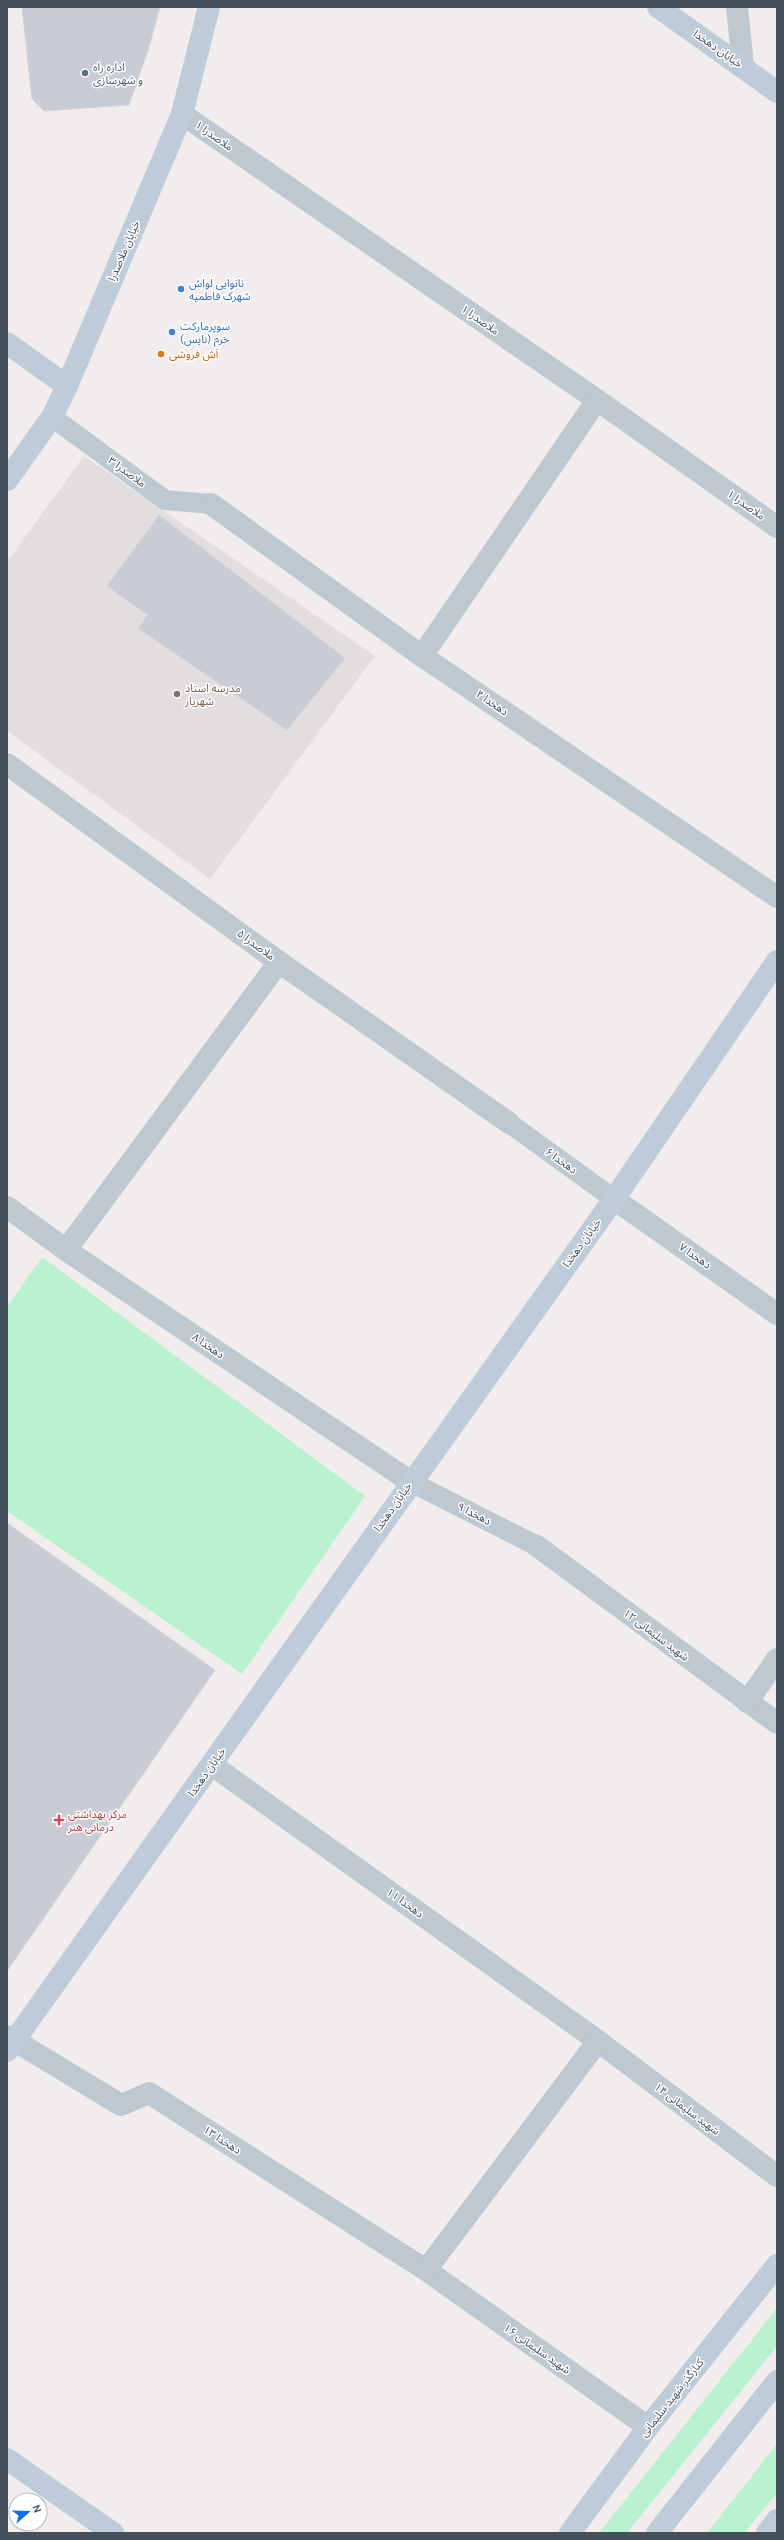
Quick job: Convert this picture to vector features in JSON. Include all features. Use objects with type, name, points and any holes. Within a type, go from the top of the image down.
[{"type":"street","name":"خیابان ملاصدرا","points":[[7,480],[52,417],[66,386],[182,114],[209,7]]},
{"type":"street","name":"خیابان دهخدا","points":[[658,7],[743,66],[777,92]]},
{"type":"street","points":[[737,7],[743,66]]},
{"type":"street","name":"ملاصدرا ۱","points":[[182,114],[597,400],[777,528]]},
{"type":"street","points":[[7,343],[66,386]]},
{"type":"street","points":[[422,656],[597,400]]},
{"type":"street","name":"دهخدا ۴","points":[[211,504],[422,656],[777,897]]},
{"type":"street","name":"ملاصدرا ۵","points":[[7,764],[279,962],[509,1123]]},
{"type":"street","name":"خیابان دهخدا","points":[[9,2043],[212,1765],[411,1482],[614,1199],[777,961]]},
{"type":"street","points":[[66,1250],[279,962]]},
{"type":"street","name":"دهخدا ۷","points":[[614,1199],[777,1314]]},
{"type":"street","name":"دهخدا ۸","points":[[7,1207],[66,1250],[411,1482]]},
{"type":"street","name":"شهید سلیمانی ۱۲","points":[[537,1546],[746,1702],[777,1723]]},
{"type":"street","points":[[746,1702],[777,1659]]},
{"type":"street","name":"دهخدا ۱۱","points":[[212,1765],[598,2041]]},
{"type":"street","points":[[426,2270],[598,2041]]},
{"type":"street","name":"شهید سلیمانی ۱۴","points":[[598,2041],[777,2176]]},
{"type":"street","name":"دهخدا ۱۳","points":[[9,2043],[122,2105],[149,2093],[426,2270]]},
{"type":"street","name":"کنارگذر شهید سلیمانی","points":[[570,2533],[648,2427],[777,2265]]},
{"type":"street","name":"شهید سلیمانی ۱۶","points":[[426,2270],[648,2427]]},
{"type":"street","points":[[657,2533],[777,2381]]},
{"type":"street","points":[[8,2461],[113,2533]]},
{"type":"street","points":[[767,2533],[777,2520]]},
{"type":"lane","name":"ملاصدرا ۳","points":[[52,417],[165,500],[211,504]]},
{"type":"lane","name":"دهخدا ۶","points":[[509,1123],[614,1199]]},
{"type":"lane","name":"دهخدا ۹","points":[[411,1482],[537,1546]]},
{"type":"shaded area","name":"مدرسه استاد شهریار","points":[[84,456],[375,656],[210,879],[7,731],[7,562]]},
{"type":"green space","points":[[42,1257],[365,1496],[242,1674],[7,1511],[7,1307]]},
{"type":"green space","points":[[777,2308],[777,2346],[627,2533],[599,2533]]},
{"type":"green space","points":[[777,2444],[777,2493],[744,2533],[707,2533]]},
{"type":"building","name":"اداره راه و شهرسازی","points":[[22,7],[160,7],[149,47],[129,105],[44,111],[32,99]]},
{"type":"building","name":"مدرسه استاد شهریار","points":[[159,515],[345,658],[287,730],[138,628],[148,615],[107,586]]},
{"type":"building","name":"مرکز بهداشتی درمانی هنر","points":[[7,1523],[215,1670],[7,1971]]},
{"type":"place","name":"اداره راه و شهرسازی","points":[[85,73]]},
{"type":"place","name":"نانوایی لواش شهرک فاطمیه","points":[[181,289]]},
{"type":"place","name":"سوپرمارکت خرم (نایس)","points":[[172,332]]},
{"type":"place","name":"آش فروشی","points":[[161,354]]},
{"type":"place","name":"مدرسه استاد شهریار","points":[[177,694]]},
{"type":"place","name":"مرکز بهداشتی درمانی هنر","points":[[59,1820]]}]
